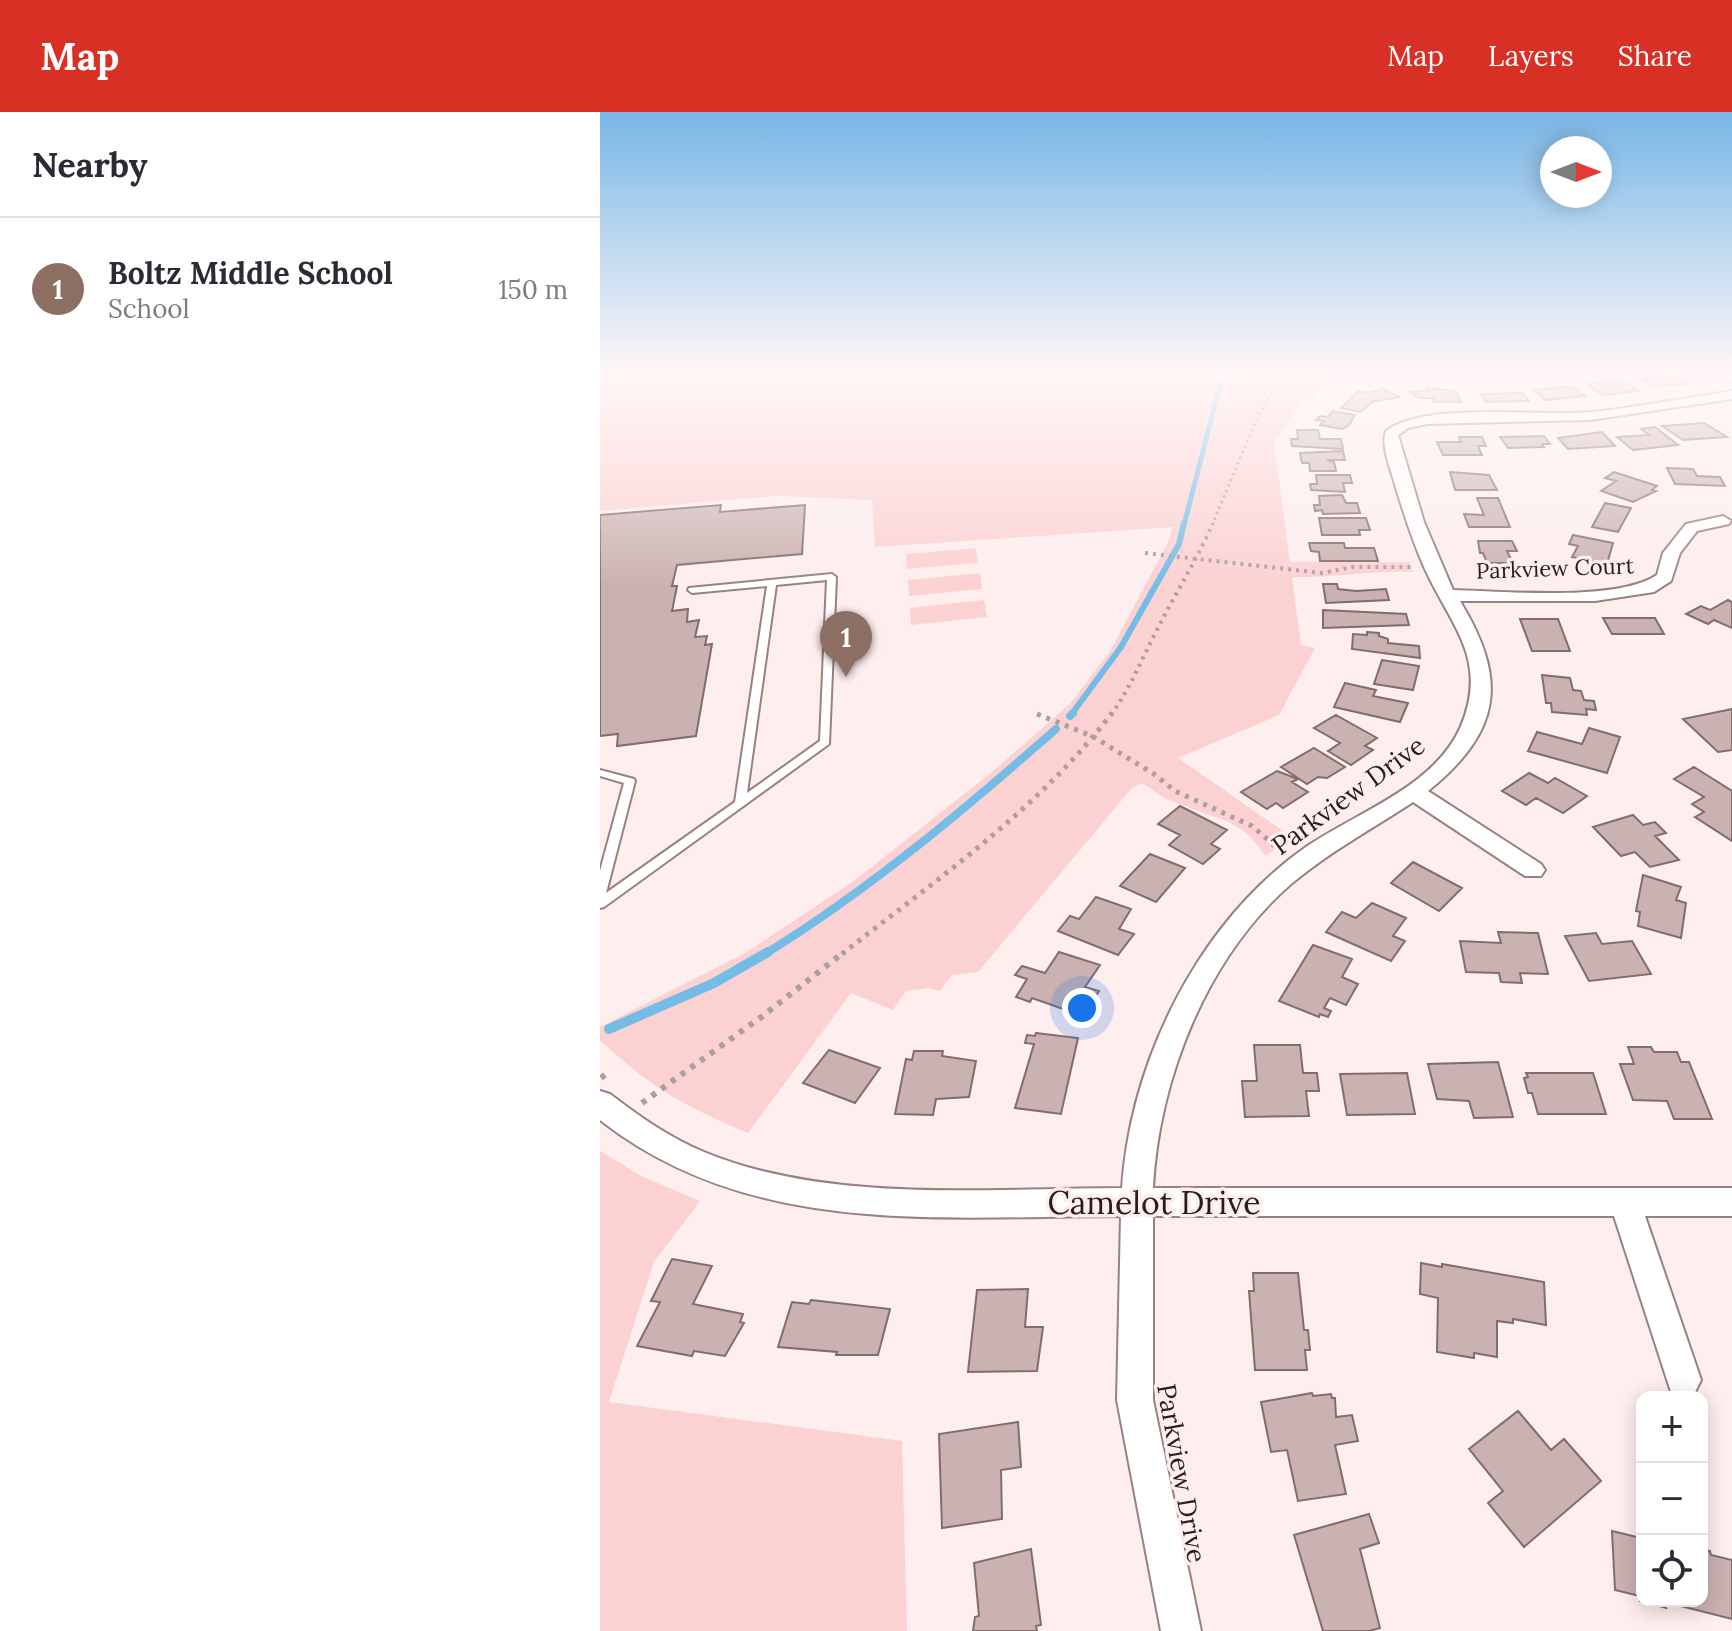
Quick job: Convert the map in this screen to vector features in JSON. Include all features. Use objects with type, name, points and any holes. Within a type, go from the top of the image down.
[{"type":"street","name":"Parkview Drive","points":[[1181,1631],[1134,1392],[1140,1159],[1154,1090],[1167,1051],[1195,990],[1241,923],[1299,866],[1413,792],[1441,769],[1462,743],[1475,719],[1480,699],[1482,676],[1479,657],[1470,632],[1433,567],[1391,444]]},
{"type":"street","name":"Parkview Court","points":[[1449,595],[1608,595],[1640,592],[1661,582],[1668,573],[1670,557],[1692,527],[1723,521]]},
{"type":"street","points":[[1413,792],[1533,870]]},
{"type":"street","name":"Camelot Drive","points":[[609,1111],[672,1153],[723,1175],[789,1193],[861,1202],[1732,1202]]},
{"type":"street","points":[[1625,1202],[1683,1380]]},
{"type":"lane","points":[[600,904],[825,742],[832,577],[692,590]]},
{"type":"lane","points":[[740,803],[772,583]]},
{"type":"lane","points":[[600,773],[630,781],[600,894]]},
{"type":"path","points":[[609,1111],[764,1015],[1018,815],[1056,779],[1125,695],[1197,559],[1217,506],[1239,461],[1243,444]]},
{"type":"path","points":[[1145,553],[1322,573],[1366,566],[1433,567]]},
{"type":"path","points":[[1037,714],[1092,736],[1154,774],[1175,791],[1252,826],[1299,866]]},
{"type":"path","points":[[600,1078],[610,1071]]},
{"type":"shaded area","points":[[600,444],[1274,444],[1290,562],[1409,562],[1413,572],[1292,577],[1301,645],[1315,648],[1279,715],[1178,758],[1292,837],[1266,856],[1248,834],[1229,822],[1166,799],[1142,783],[1131,789],[978,972],[952,975],[940,991],[928,988],[906,991],[893,1010],[851,993],[748,1133],[705,1114],[652,1083],[600,1040],[600,1027],[747,952],[854,881],[992,772],[1071,703],[1111,650],[1173,527],[875,547],[872,500],[777,496],[600,511]]},
{"type":"shaded area","points":[[976,548],[978,563],[907,569],[906,554]]},
{"type":"shaded area","points":[[980,573],[982,589],[909,596],[908,580]]},
{"type":"shaded area","points":[[984,600],[987,617],[911,625],[910,608]]},
{"type":"shaded area","points":[[600,1151],[643,1177],[700,1201],[654,1262],[609,1402],[902,1441],[907,1631],[600,1631]]},
{"type":"building","points":[[1342,444],[1343,449],[1292,446]]},
{"type":"building","points":[[1438,444],[1486,446],[1478,446],[1482,455],[1443,455]]},
{"type":"building","points":[[1505,444],[1550,444],[1542,444],[1544,447],[1508,448]]},
{"type":"building","points":[[1563,444],[1615,446],[1568,449]]},
{"type":"building","points":[[1625,444],[1678,445],[1633,450]]},
{"type":"building","points":[[1343,451],[1345,460],[1327,460],[1334,462],[1336,471],[1310,471],[1309,463],[1302,463],[1300,453]]},
{"type":"building","points":[[1667,468],[1693,469],[1697,476],[1720,477],[1725,486],[1675,484]]},
{"type":"building","points":[[1450,472],[1489,475],[1497,490],[1455,490]]},
{"type":"building","points":[[1614,472],[1657,486],[1652,490],[1656,491],[1633,502],[1601,491],[1616,481],[1605,478]]},
{"type":"building","points":[[1316,475],[1350,475],[1352,483],[1343,483],[1345,492],[1311,490],[1310,484],[1317,484]]},
{"type":"building","points":[[1342,495],[1346,503],[1357,503],[1360,513],[1323,514],[1322,510],[1315,511],[1314,505],[1320,505],[1319,496]]},
{"type":"building","points":[[1477,498],[1498,498],[1510,527],[1469,527],[1464,514],[1484,515]]},
{"type":"building","points":[[1605,503],[1631,508],[1618,532],[1592,527]]},
{"type":"building","points":[[721,505],[720,512],[805,505],[802,554],[677,565],[672,586],[677,586],[672,611],[688,609],[687,622],[699,620],[695,637],[707,636],[705,645],[712,644],[696,736],[617,746],[618,734],[600,736],[600,515]]},
{"type":"building","points":[[1319,518],[1366,518],[1370,530],[1359,530],[1360,535],[1322,535]]},
{"type":"building","points":[[1573,535],[1613,543],[1607,564],[1572,557],[1578,546],[1569,544]]},
{"type":"building","points":[[1478,541],[1512,541],[1517,551],[1507,551],[1513,563],[1487,563],[1483,553],[1480,553]]},
{"type":"building","points":[[1309,543],[1344,543],[1345,548],[1374,548],[1378,561],[1320,561],[1319,552],[1311,551]]},
{"type":"building","points":[[1323,584],[1337,584],[1338,589],[1356,591],[1386,589],[1389,600],[1326,603]]},
{"type":"building","points":[[1728,600],[1732,602],[1732,628],[1714,620],[1708,624],[1686,614],[1701,606],[1710,610]]},
{"type":"building","points":[[1323,610],[1406,614],[1409,625],[1323,628]]},
{"type":"building","points":[[1603,618],[1655,618],[1664,634],[1612,634]]},
{"type":"building","points":[[1520,619],[1558,619],[1570,651],[1532,651]]},
{"type":"building","points":[[1367,632],[1379,633],[1379,636],[1388,639],[1388,643],[1419,646],[1420,658],[1352,649],[1353,634],[1367,635]]},
{"type":"building","points":[[1382,660],[1419,666],[1413,690],[1374,684]]},
{"type":"building","points":[[1542,675],[1570,678],[1573,690],[1581,691],[1584,700],[1594,701],[1596,710],[1586,709],[1587,715],[1552,712],[1551,703],[1546,703]]},
{"type":"building","points":[[1345,683],[1376,690],[1373,696],[1408,703],[1400,722],[1334,707]]},
{"type":"building","points":[[1732,709],[1732,750],[1718,752],[1683,719]]},
{"type":"building","points":[[1336,715],[1377,738],[1365,746],[1373,750],[1351,765],[1328,751],[1340,743],[1314,728]]},
{"type":"building","points":[[1589,728],[1620,737],[1607,773],[1528,751],[1537,732],[1582,744]]},
{"type":"building","points":[[1314,748],[1345,767],[1327,778],[1318,777],[1307,784],[1281,767]]},
{"type":"building","points":[[1694,767],[1732,791],[1732,841],[1695,817],[1704,812],[1692,804],[1704,797],[1674,779]]},
{"type":"building","points":[[1277,771],[1298,779],[1292,782],[1308,792],[1283,808],[1276,803],[1267,809],[1241,792]]},
{"type":"building","points":[[1529,773],[1548,783],[1555,778],[1587,796],[1563,813],[1536,798],[1526,805],[1502,791]]},
{"type":"building","points":[[1180,806],[1227,830],[1211,844],[1220,849],[1203,864],[1169,845],[1180,835],[1158,824]]},
{"type":"building","points":[[1633,815],[1643,825],[1655,822],[1666,833],[1655,836],[1679,860],[1650,867],[1635,852],[1621,856],[1593,827]]},
{"type":"building","points":[[1150,854],[1185,868],[1156,902],[1120,886]]},
{"type":"building","points":[[1413,862],[1462,888],[1439,911],[1391,883]]},
{"type":"building","points":[[1643,875],[1681,887],[1676,900],[1686,903],[1681,938],[1638,926],[1640,912],[1636,911]]},
{"type":"building","points":[[1096,897],[1131,909],[1119,929],[1134,934],[1118,955],[1058,931],[1070,916],[1079,919]]},
{"type":"building","points":[[1372,903],[1406,918],[1393,936],[1405,941],[1391,961],[1326,932],[1342,912],[1356,918]]},
{"type":"building","points":[[1498,932],[1538,933],[1548,974],[1520,973],[1522,983],[1501,982],[1499,973],[1466,972],[1460,941],[1501,943]]},
{"type":"building","points":[[1596,933],[1602,944],[1632,941],[1651,974],[1589,981],[1565,936]]},
{"type":"building","points":[[1313,945],[1352,959],[1342,977],[1358,984],[1346,1005],[1330,998],[1324,1008],[1331,1011],[1328,1017],[1320,1014],[1319,1017],[1279,1001]]},
{"type":"building","points":[[1059,952],[1100,965],[1085,987],[1099,991],[1083,1016],[1032,998],[1030,1002],[1016,997],[1027,979],[1015,975],[1022,966],[1045,973]]},
{"type":"building","points":[[1036,1033],[1078,1038],[1061,1114],[1015,1108],[1034,1044],[1025,1043],[1027,1035],[1035,1036]]},
{"type":"building","points":[[1254,1045],[1300,1045],[1303,1073],[1317,1073],[1319,1091],[1306,1091],[1309,1116],[1245,1117],[1242,1081],[1257,1081]]},
{"type":"building","points":[[1628,1047],[1677,1052],[1681,1062],[1689,1062],[1712,1119],[1674,1119],[1667,1101],[1633,1100],[1620,1064],[1634,1064]]},
{"type":"building","points":[[829,1050],[880,1068],[855,1103],[803,1083]]},
{"type":"building","points":[[914,1051],[943,1051],[942,1056],[976,1061],[969,1097],[936,1099],[933,1115],[895,1114],[906,1059],[912,1060]]},
{"type":"building","points":[[1498,1062],[1513,1117],[1474,1118],[1469,1101],[1437,1099],[1428,1064]]},
{"type":"building","points":[[1407,1073],[1415,1114],[1347,1115],[1340,1074]]},
{"type":"building","points":[[1526,1073],[1593,1073],[1606,1114],[1538,1114],[1532,1093],[1528,1093],[1524,1078],[1528,1077]]},
{"type":"building","points":[[672,1259],[712,1266],[693,1304],[743,1314],[740,1322],[744,1323],[725,1356],[694,1351],[692,1356],[637,1346],[660,1302],[651,1301]]},
{"type":"building","points":[[1421,1263],[1544,1282],[1546,1325],[1513,1319],[1513,1323],[1497,1321],[1497,1357],[1474,1353],[1474,1358],[1437,1352],[1438,1298],[1420,1294]]},
{"type":"building","points":[[1253,1273],[1298,1273],[1304,1330],[1308,1330],[1310,1350],[1305,1350],[1307,1370],[1255,1370],[1249,1291],[1254,1291]]},
{"type":"building","points":[[1028,1289],[1025,1327],[1043,1327],[1037,1371],[968,1372],[977,1290]]},
{"type":"building","points":[[811,1300],[890,1309],[878,1355],[836,1355],[837,1352],[778,1347],[792,1302],[809,1304]]},
{"type":"building","points":[[1312,1393],[1313,1396],[1331,1394],[1335,1398],[1336,1417],[1352,1415],[1358,1441],[1335,1445],[1346,1494],[1298,1501],[1287,1450],[1271,1452],[1261,1402]]},
{"type":"building","points":[[1518,1411],[1551,1450],[1564,1439],[1601,1481],[1524,1547],[1488,1503],[1503,1491],[1469,1449]]},
{"type":"building","points":[[1018,1422],[1021,1467],[1001,1470],[1002,1519],[942,1528],[939,1434]]},
{"type":"building","points":[[1369,1514],[1379,1543],[1360,1549],[1380,1628],[1369,1631],[1323,1631],[1294,1535]]},
{"type":"building","points":[[1612,1531],[1636,1537],[1636,1595],[1615,1590]]},
{"type":"building","points":[[1031,1549],[1041,1625],[1036,1626],[1037,1631],[973,1631],[975,1617],[979,1616],[974,1563]]},
{"type":"building","points":[[1708,1550],[1711,1555],[1732,1560],[1732,1619],[1685,1607],[1708,1607]]},
{"type":"waterway","points":[[1184,525],[1205,444]]},
{"type":"waterway","points":[[1071,715],[1121,647],[1179,544],[1184,523]]},
{"type":"waterway","points":[[765,954],[842,903],[915,848],[1056,729]]},
{"type":"waterway","points":[[609,1029],[714,983],[768,952]]},
{"type":"place","name":"Boltz Middle School","points":[[846,677]]}]
